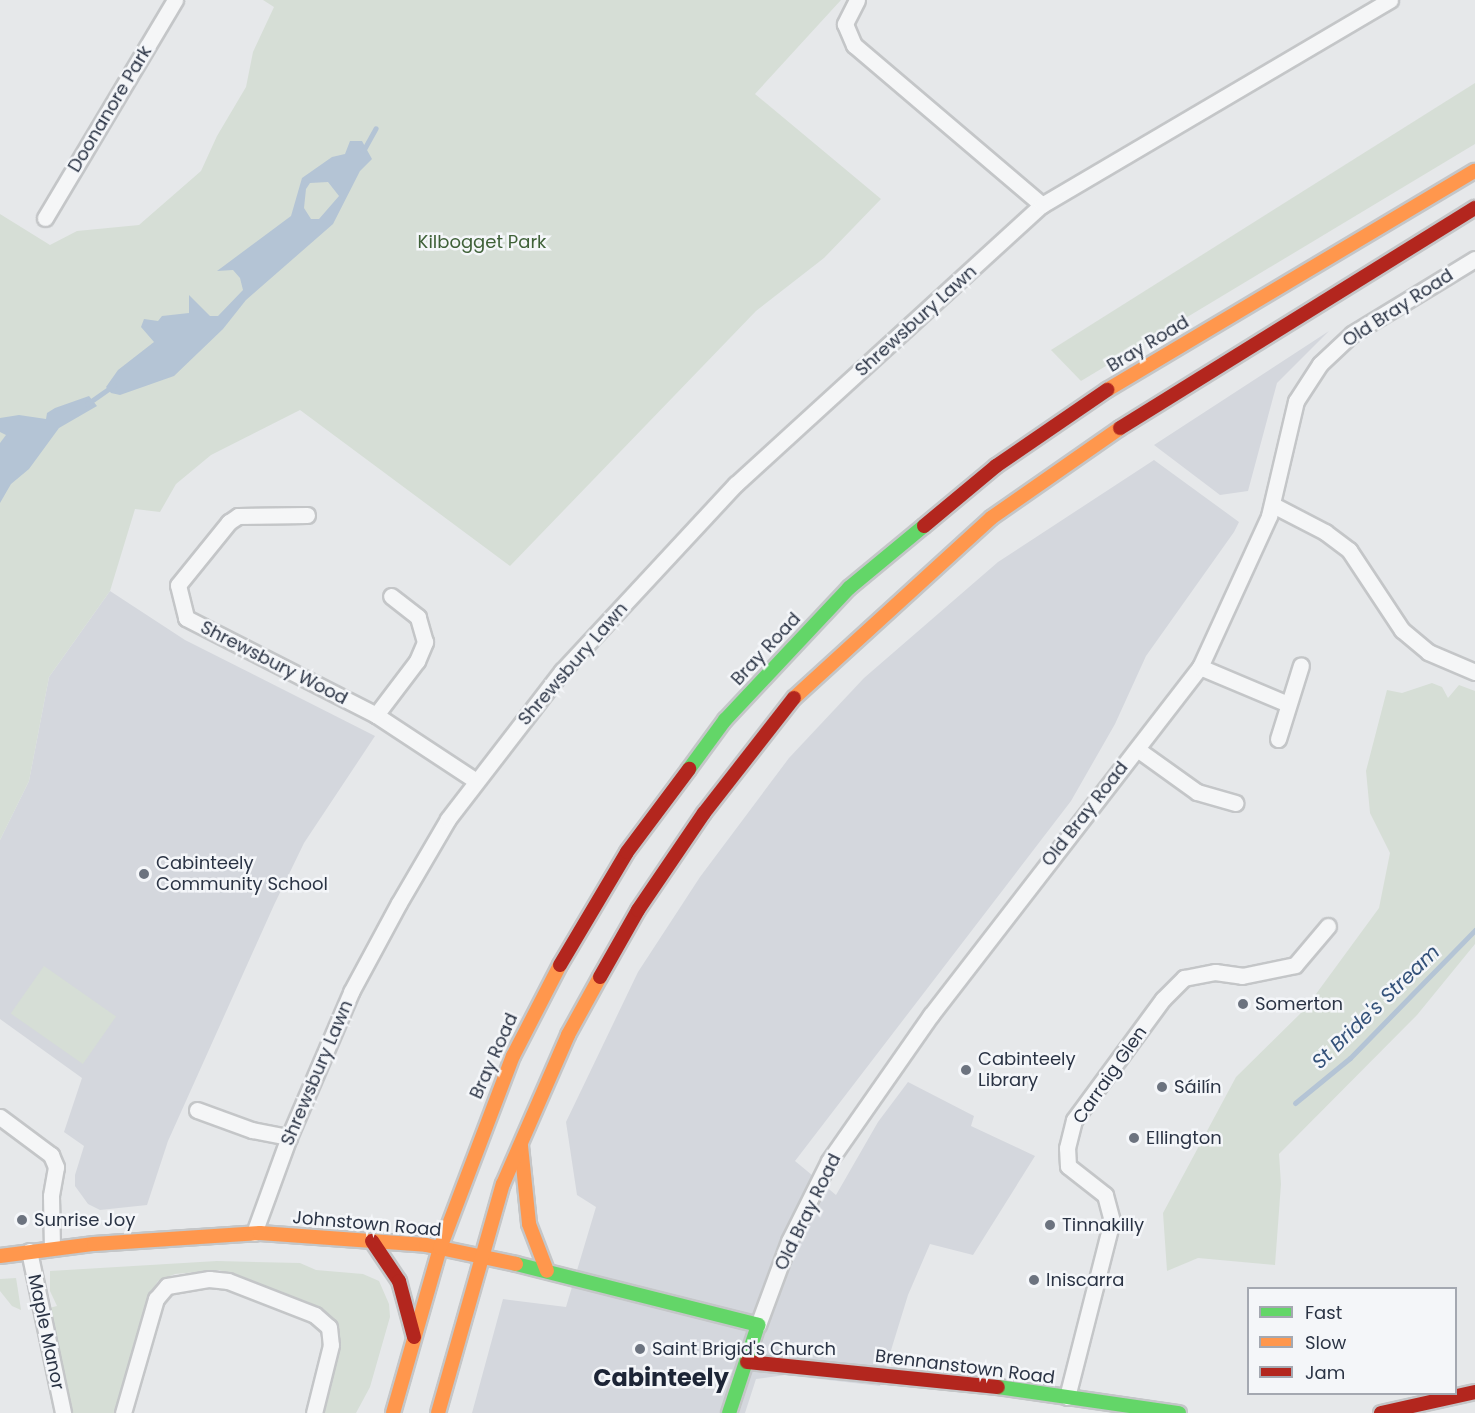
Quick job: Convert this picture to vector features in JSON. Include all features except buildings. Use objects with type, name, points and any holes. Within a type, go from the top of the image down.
[{"type":"main road","name":"Bray Road","points":[[393,1413],[441,1248],[489,1113],[538,1003],[627,852],[674,785],[784,654],[849,588],[996,466],[1141,367],[1475,171]]},
{"type":"main road","points":[[438,1413],[485,1257],[503,1184],[568,1035],[639,910],[704,813],[802,688],[991,518],[1154,405],[1475,208]]},
{"type":"main road","points":[[521,1142],[529,1224],[547,1270]]},
{"type":"main road","name":"Johnstown Road","points":[[0,1256],[52,1248],[254,1233],[372,1240],[441,1248],[547,1270],[758,1325]]},
{"type":"main road","points":[[372,1240],[399,1281],[414,1338]]},
{"type":"main road","name":"Old Bray Road","points":[[729,1413],[758,1325]]},
{"type":"main road","name":"Brennanstown Road","points":[[747,1362],[1067,1397],[1179,1413]]},
{"type":"main road","points":[[1381,1413],[1475,1392]]},
{"type":"street","name":"Doonanore Park","points":[[45,218],[174,0]]},
{"type":"street","points":[[857,0],[845,24],[854,45],[1042,205]]},
{"type":"street","name":"Shrewsbury Lawn","points":[[254,1233],[289,1137],[351,992],[448,819],[562,671],[736,484],[1042,205],[1390,0]]},
{"type":"street","name":"Old Bray Road","points":[[758,1325],[789,1241],[829,1161],[939,1005],[1200,667],[1243,579],[1273,505],[1296,401],[1320,364],[1352,334],[1475,259]]},
{"type":"street","points":[[1273,505],[1325,532],[1349,550],[1402,630],[1428,652],[1475,672]]},
{"type":"street","name":"Shrewsbury Wood","points":[[307,515],[238,516],[229,522],[178,585],[186,618],[376,715],[476,781]]},
{"type":"street","points":[[376,715],[417,661],[425,642],[418,617],[391,596]]},
{"type":"street","points":[[1278,739],[1301,665]]},
{"type":"street","points":[[1200,667],[1288,704]]},
{"type":"street","points":[[1137,749],[1197,792],[1235,803]]},
{"type":"street","name":"Carraig Glen","points":[[1067,1397],[1112,1221],[1105,1196],[1068,1166],[1067,1148],[1074,1120],[1163,999],[1184,978],[1215,972],[1242,976],[1295,965],[1328,926]]},
{"type":"street","points":[[197,1110],[252,1130],[262,1129],[289,1137]]},
{"type":"street","points":[[0,1117],[51,1155],[56,1167],[51,1196],[52,1248]]},
{"type":"street","name":"Maple Manor","points":[[29,1251],[63,1413]]},
{"type":"street","points":[[123,1413],[156,1299],[167,1286],[209,1279],[228,1281],[315,1315],[329,1327],[330,1345],[314,1413]]},
{"type":"shaded area","points":[[1329,331],[1277,383],[1248,491],[1220,495],[1154,445]]},
{"type":"shaded area","points":[[1154,460],[1239,522],[1234,532],[1146,656],[1115,724],[1071,801],[795,1161],[836,1195],[878,1122],[908,1082],[974,1116],[971,1126],[1035,1156],[973,1255],[930,1244],[908,1295],[880,1386],[785,1375],[756,1379],[745,1413],[472,1413],[503,1299],[566,1307],[596,1207],[577,1195],[566,1122],[638,972],[700,877],[789,758],[864,678],[998,562]]},
{"type":"shaded area","name":"Cabinteely Community School","points":[[110,591],[185,640],[375,736],[304,843],[168,1141],[147,1205],[100,1210],[88,1204],[75,1186],[75,1175],[84,1146],[64,1132],[82,1078],[0,1019],[0,840],[29,781],[49,677]]},
{"type":"green space","name":"Kilbogget Park","points":[[263,0],[841,0],[755,94],[881,199],[824,258],[756,311],[510,566],[300,410],[211,455],[176,484],[160,512],[135,509],[110,591],[49,677],[29,781],[0,840],[0,214],[50,245],[77,231],[139,225],[201,171],[217,136],[246,87],[253,52],[274,7]]},
{"type":"green space","points":[[1475,83],[1475,144],[1081,381],[1051,350]]},
{"type":"green space","points":[[1432,683],[1442,687],[1448,698],[1459,685],[1475,691],[1475,944],[1417,1015],[1279,1154],[1281,1184],[1275,1265],[1198,1258],[1167,1271],[1163,1213],[1236,1077],[1305,1009],[1379,908],[1390,853],[1370,813],[1366,771],[1387,690],[1402,693]]},
{"type":"green space","points":[[44,966],[116,1016],[83,1064],[11,1014]]},
{"type":"green space","points":[[217,1261],[300,1263],[316,1270],[363,1274],[379,1281],[389,1304],[390,1317],[370,1387],[356,1413],[321,1413],[335,1350],[325,1311],[219,1270],[175,1274],[158,1281],[147,1299],[115,1413],[70,1413],[49,1308],[57,1306],[50,1291],[50,1271]]},
{"type":"green space","points":[[16,1278],[21,1310],[12,1306],[0,1291],[0,1279]]},
{"type":"water","points":[[350,141],[362,141],[372,159],[360,171],[333,224],[246,300],[223,329],[174,376],[120,395],[111,393],[106,387],[118,370],[154,342],[141,327],[144,319],[158,321],[162,316],[189,313],[189,295],[210,316],[218,316],[243,290],[240,278],[233,270],[217,271],[291,216],[302,178],[332,157],[345,154]],"holes":[[[328,182],[339,196],[319,219],[311,219],[304,208],[306,189],[310,183]]]},
{"type":"water","points":[[89,396],[97,406],[59,428],[29,469],[11,484],[0,503],[0,443],[6,435],[0,432],[0,418],[19,415],[46,419],[47,413],[55,408]]},
{"type":"waterway","points":[[363,151],[376,128]]},
{"type":"waterway","points":[[87,404],[114,385]]},
{"type":"waterway","name":"St Bride's Stream","points":[[1295,1103],[1350,1058],[1475,930]]},
{"type":"traffic: fast","points":[[689,769],[725,720],[849,588],[924,526]]},
{"type":"traffic: fast","points":[[516,1264],[758,1325],[729,1413]]},
{"type":"traffic: fast","points":[[998,1387],[1179,1413]]},
{"type":"traffic: slow","points":[[1107,390],[1475,171]]},
{"type":"traffic: slow","points":[[794,698],[991,518],[1120,428]]},
{"type":"traffic: slow","points":[[393,1413],[440,1248],[513,1056],[560,965]]},
{"type":"traffic: slow","points":[[438,1413],[503,1184],[568,1035],[600,977]]},
{"type":"traffic: slow","points":[[521,1146],[529,1224],[547,1271]]},
{"type":"traffic: slow","points":[[0,1256],[94,1244],[260,1233],[426,1245],[516,1264]]},
{"type":"traffic: jam","points":[[1120,428],[1475,208]]},
{"type":"traffic: jam","points":[[924,526],[996,466],[1107,390]]},
{"type":"traffic: jam","points":[[600,977],[638,910],[704,813],[794,698]]},
{"type":"traffic: jam","points":[[560,965],[627,852],[689,769]]},
{"type":"traffic: jam","points":[[372,1241],[399,1281],[414,1337]]},
{"type":"traffic: jam","points":[[747,1362],[998,1387]]},
{"type":"traffic: jam","points":[[1381,1413],[1475,1392]]},
{"type":"place","name":"Cabinteely Community School","points":[[144,874]]},
{"type":"place","name":"Somerton","points":[[1243,1004]]},
{"type":"place","name":"Cabinteely Library","points":[[966,1070]]},
{"type":"place","name":"Sáilín","points":[[1162,1087]]},
{"type":"place","name":"Ellington","points":[[1134,1138]]},
{"type":"place","name":"Sunrise Joy","points":[[22,1220]]},
{"type":"place","name":"Tinnakilly","points":[[1050,1225]]},
{"type":"place","name":"Iniscarra","points":[[1034,1280]]},
{"type":"place","name":"Saint Brigid's Church","points":[[640,1349]]},
{"type":"district","name":"Cabinteely","points":[[661,1378]]}]
